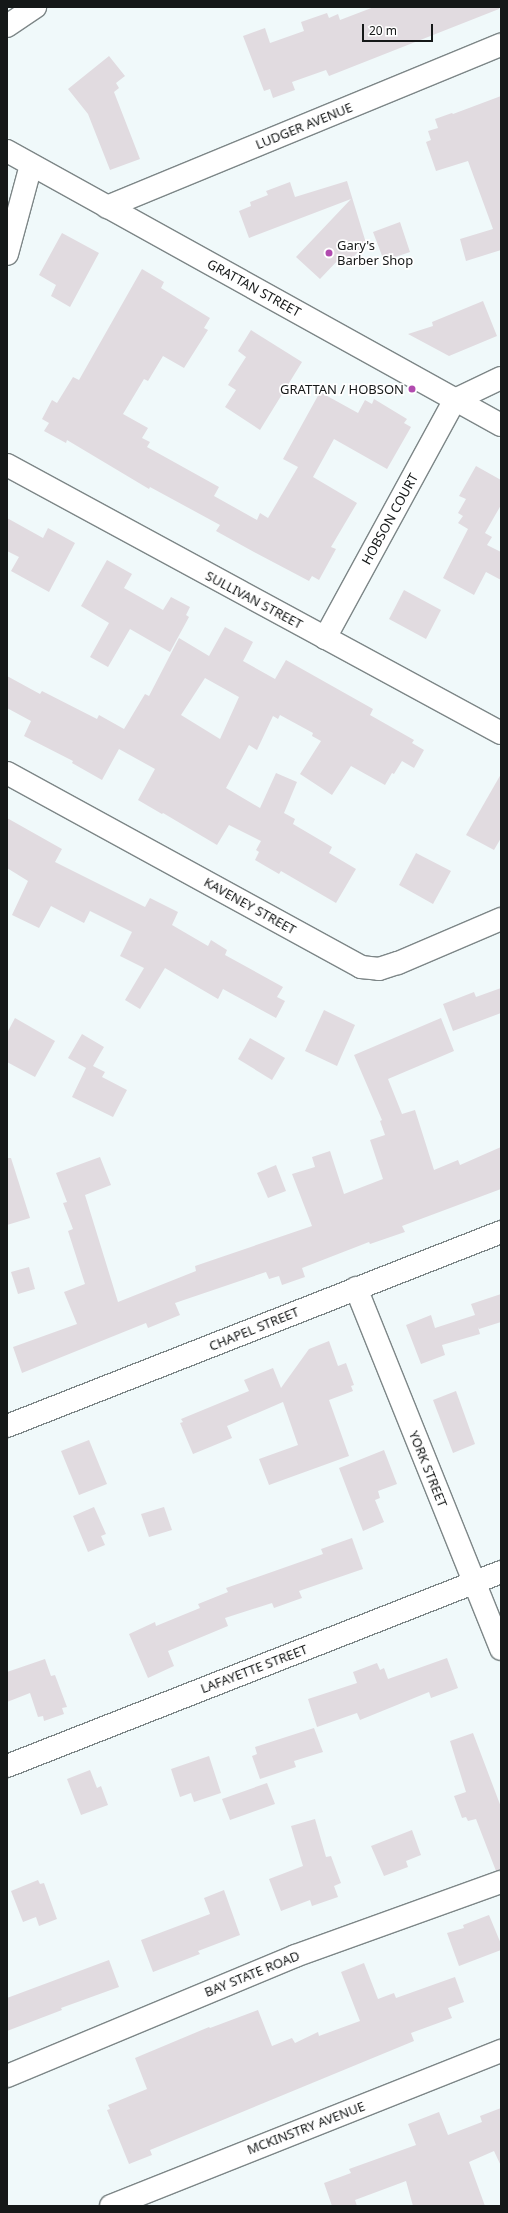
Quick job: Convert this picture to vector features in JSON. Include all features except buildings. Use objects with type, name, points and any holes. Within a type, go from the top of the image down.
[{"type":"main road","points":[[7,26],[35,7]]},
{"type":"main road","name":"LUDGER AVENUE","points":[[107,207],[501,45]]},
{"type":"main road","name":"GRATTAN STREET","points":[[7,151],[501,425]]},
{"type":"main road","points":[[7,254],[31,165]]},
{"type":"main road","points":[[455,400],[501,378]]},
{"type":"main road","name":"HOBSON COURT","points":[[324,638],[455,400]]},
{"type":"main road","name":"SULLIVAN STREET","points":[[7,465],[501,733]]},
{"type":"main road","name":"KAVENEY STREET","points":[[7,773],[361,967],[379,969],[398,963],[501,919]]},
{"type":"main road","name":"CHAPEL STREET","points":[[7,1426],[501,1232]]},
{"type":"main road","name":"YORK STREET","points":[[356,1288],[473,1583],[501,1649]]},
{"type":"main road","name":"LAFAYETTE STREET","points":[[7,1766],[501,1572]]},
{"type":"main road","name":"BAY STATE ROAD","points":[[7,2076],[295,1956],[501,1882]]},
{"type":"main road","name":"MCKINSTRY AVENUE","points":[[110,2206],[501,2051]]},
{"type":"place","name":"Gary's Barber Shop","points":[[329,253]]},
{"type":"place","name":"GRATTAN / HOBSON","points":[[412,389]]}]
